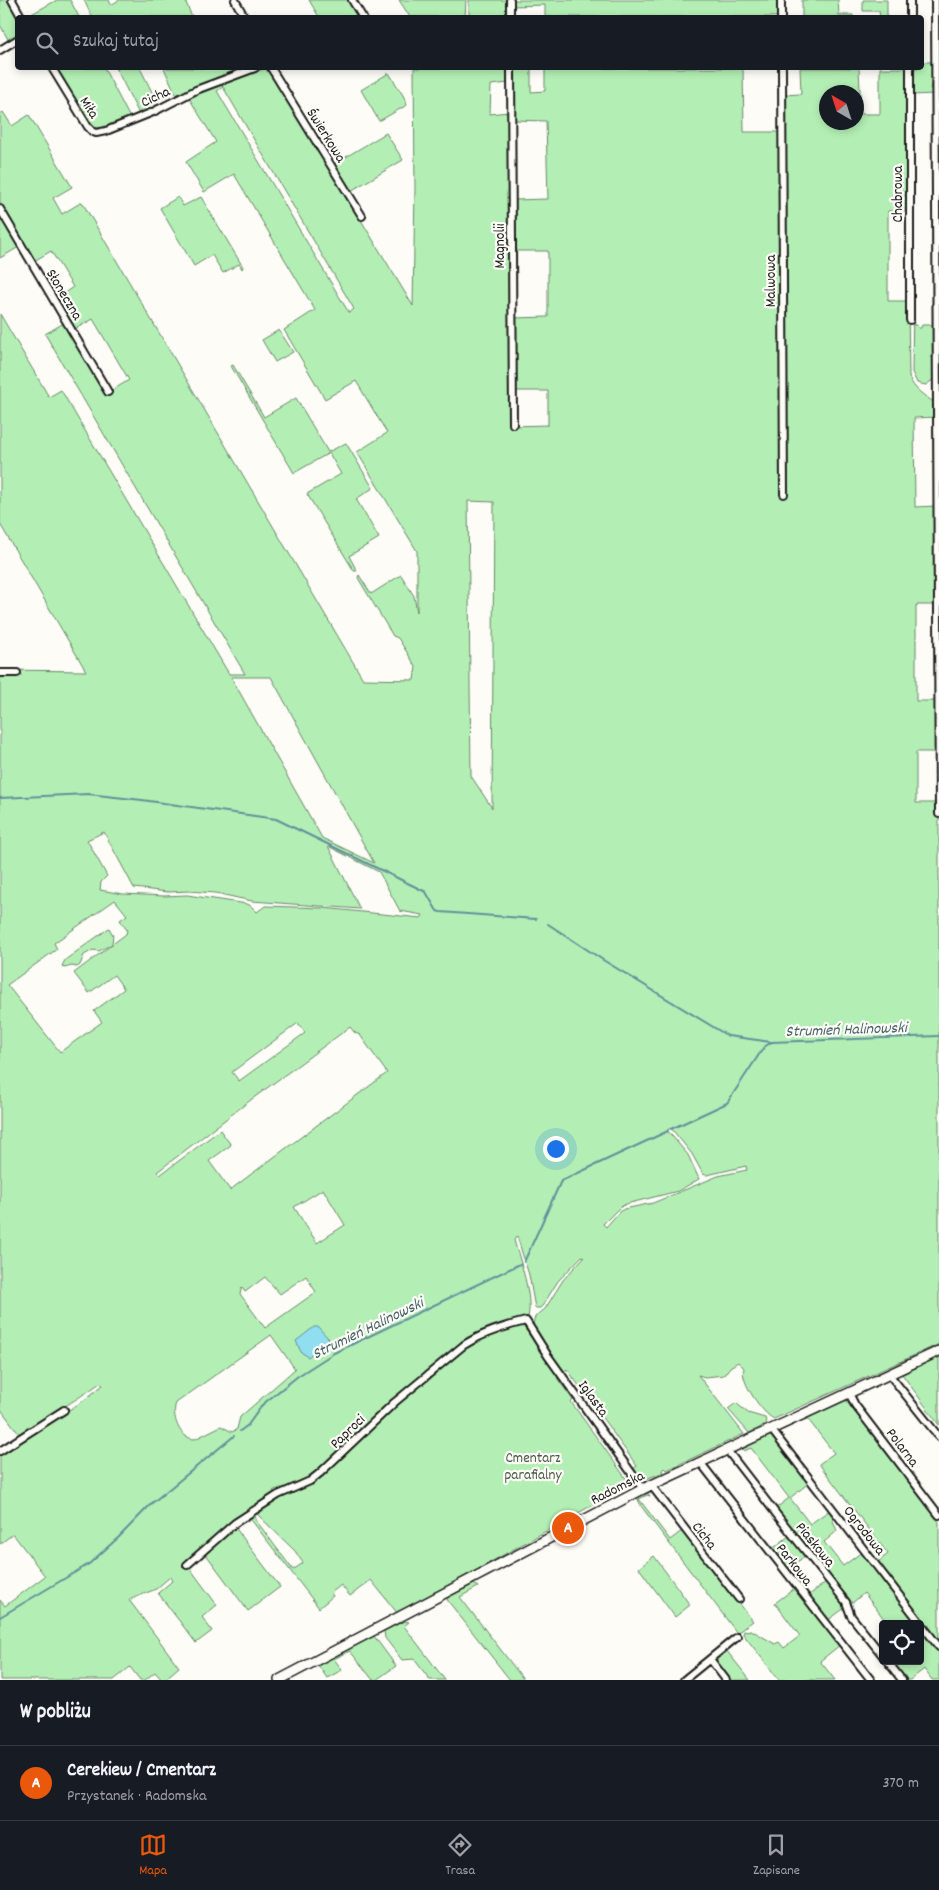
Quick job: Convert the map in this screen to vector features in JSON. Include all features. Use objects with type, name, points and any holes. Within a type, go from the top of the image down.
[{"type":"street","points":[[12,0],[20,15]]},
{"type":"street","points":[[235,0],[243,15]]},
{"type":"street","points":[[352,0],[361,15]]},
{"type":"street","points":[[510,0],[510,15]]},
{"type":"street","points":[[781,0],[781,15]]},
{"type":"street","points":[[910,0],[910,15]]},
{"type":"street","points":[[935,0],[939,814]]},
{"type":"street","points":[[0,50],[15,41]]},
{"type":"street","name":"Miła","points":[[53,70],[93,132]]},
{"type":"street","name":"Cicha","points":[[93,132],[106,131],[153,112],[196,90],[250,70]]},
{"type":"street","name":"Świerkowa","points":[[272,70],[362,216]]},
{"type":"street","name":"Magnolii","points":[[511,70],[513,424]]},
{"type":"street","name":"Malwowa","points":[[782,70],[784,494]]},
{"type":"street","name":"Chabrowa","points":[[910,70],[910,320]]},
{"type":"street","name":"Słoneczna","points":[[0,209],[108,392]]},
{"type":"street","points":[[0,673],[16,673]]},
{"type":"street","name":"Iglasta","points":[[526,1321],[548,1356],[647,1487]]},
{"type":"street","name":"Paproci","points":[[187,1565],[236,1523],[278,1495],[310,1481],[395,1402],[464,1345],[493,1331],[526,1321]]},
{"type":"street","name":"Radomska","points":[[279,1680],[647,1487],[939,1351]]},
{"type":"street","points":[[888,1374],[939,1437]]},
{"type":"street","name":"Polarna","points":[[848,1393],[855,1405],[939,1515]]},
{"type":"street","points":[[0,1451],[64,1410]]},
{"type":"street","name":"Ogrodowa","points":[[771,1429],[939,1646]]},
{"type":"street","name":"Piaskowa","points":[[728,1450],[776,1515],[846,1602],[851,1616],[879,1651]]},
{"type":"street","name":"Parkowa","points":[[700,1462],[871,1680]]},
{"type":"street","name":"Cicha","points":[[647,1487],[739,1600]]},
{"type":"street","points":[[684,1680],[737,1637]]},
{"type":"street","points":[[710,1659],[726,1680]]},
{"type":"street","points":[[890,1665],[902,1680]]},
{"type":"green space","points":[[0,0],[10,0],[19,15],[15,15],[15,37],[9,41],[0,25]]},
{"type":"green space","points":[[57,0],[70,0],[78,15],[30,15]]},
{"type":"green space","points":[[84,0],[109,0],[111,5],[119,0],[185,0],[191,15],[91,15]]},
{"type":"green space","points":[[309,0],[349,0],[359,15],[318,15]]},
{"type":"green space","points":[[399,0],[466,0],[465,15],[409,15]]},
{"type":"green space","points":[[469,0],[508,0],[508,15],[469,15]]},
{"type":"green space","points":[[513,0],[779,0],[779,15],[545,15],[545,5],[513,6]]},
{"type":"green space","points":[[802,0],[838,0],[839,15],[802,15]]},
{"type":"green space","points":[[863,0],[887,0],[887,15],[880,15],[879,11],[863,11]]},
{"type":"green space","points":[[924,62],[933,62],[933,81],[930,89],[934,89],[934,94],[912,95],[912,70],[924,70]]},
{"type":"green space","points":[[57,70],[105,70],[130,118],[101,129],[92,127]]},
{"type":"green space","points":[[117,70],[141,70],[159,106],[139,114]]},
{"type":"green space","points":[[165,70],[245,70],[177,97]]},
{"type":"green space","name":"Cmentarz parafialny","points":[[270,70],[413,306],[414,70],[509,70],[508,83],[491,85],[490,114],[508,112],[511,426],[548,425],[548,391],[514,391],[514,318],[548,317],[548,251],[514,251],[514,200],[548,199],[546,121],[514,120],[514,70],[531,70],[531,92],[545,91],[545,70],[743,70],[744,132],[784,132],[784,95],[801,94],[800,70],[859,70],[860,85],[819,85],[819,130],[864,130],[864,114],[880,114],[880,70],[908,70],[908,145],[906,147],[908,175],[906,176],[909,211],[888,211],[888,301],[908,301],[909,377],[917,389],[935,403],[936,417],[914,418],[915,507],[936,506],[936,605],[916,605],[916,701],[936,701],[934,710],[936,716],[936,752],[916,752],[916,803],[935,803],[936,815],[939,815],[939,1344],[774,1419],[764,1411],[748,1389],[743,1374],[744,1368],[738,1362],[730,1367],[724,1375],[705,1377],[698,1375],[744,1434],[667,1470],[665,1468],[664,1472],[646,1479],[642,1477],[639,1479],[633,1469],[637,1466],[567,1369],[563,1372],[532,1327],[535,1317],[545,1309],[563,1280],[584,1257],[582,1256],[558,1281],[543,1305],[540,1308],[535,1308],[529,1275],[517,1236],[514,1240],[529,1299],[528,1317],[467,1340],[362,1436],[462,1348],[479,1339],[519,1325],[523,1326],[559,1375],[557,1378],[573,1400],[571,1402],[630,1484],[398,1614],[371,1580],[350,1596],[341,1585],[331,1593],[333,1596],[319,1608],[249,1517],[252,1515],[256,1517],[255,1519],[293,1570],[303,1563],[295,1551],[258,1515],[257,1511],[272,1498],[234,1526],[280,1587],[248,1611],[205,1553],[189,1567],[217,1605],[202,1617],[212,1631],[196,1643],[158,1593],[172,1581],[170,1577],[156,1589],[129,1600],[179,1667],[164,1680],[155,1672],[145,1680],[140,1680],[130,1667],[114,1680],[0,1680],[0,1600],[5,1606],[45,1576],[13,1534],[0,1544],[0,1454],[83,1401],[103,1385],[100,1383],[19,1434],[0,1408],[0,670],[86,671],[0,524],[0,314],[49,397],[61,390],[229,674],[245,674],[45,334],[64,323],[111,391],[129,380],[93,319],[75,329],[57,298],[73,287],[51,251],[34,261],[0,204],[0,114],[3,112],[12,126],[29,115],[72,187],[53,198],[62,214],[82,202],[363,679],[414,680],[416,667],[398,638],[393,636],[358,578],[359,575],[371,594],[401,575],[414,596],[417,612],[417,551],[357,452],[387,433],[356,381],[325,399],[284,330],[315,310],[234,174],[204,192],[186,162],[216,142],[189,98],[246,74]],"holes":[[[223,87],[354,309],[349,313],[217,91]],[[468,501],[494,502],[492,808],[471,776]],[[231,677],[271,677],[374,863],[322,838]],[[104,832],[134,888],[168,892],[215,893],[252,901],[360,909],[328,846],[379,872],[400,911],[423,915],[421,918],[323,908],[265,906],[257,912],[247,904],[187,895],[123,894],[100,890],[101,882],[107,876],[87,840]],[[115,900],[127,915],[120,920],[127,930],[126,934],[74,973],[89,993],[114,975],[124,989],[94,1011],[102,1022],[60,1052],[7,985],[57,949],[54,943]],[[298,1023],[305,1033],[239,1081],[232,1072]],[[350,1027],[355,1033],[360,1035],[387,1073],[230,1190],[209,1161],[231,1145],[220,1130],[160,1175],[157,1172]],[[671,1128],[692,1154],[703,1174],[707,1175],[746,1166],[747,1170],[718,1176],[653,1203],[624,1209],[606,1227],[603,1224],[619,1208],[626,1204],[678,1191],[699,1179],[688,1155],[667,1130]],[[323,1189],[345,1225],[317,1243],[294,1207]],[[306,1276],[316,1292],[265,1328],[240,1294],[242,1287],[245,1292],[265,1277],[280,1294]],[[271,1335],[295,1369],[240,1417],[237,1429],[232,1432],[221,1426],[195,1439],[189,1438],[178,1426],[175,1414],[176,1403]],[[276,1489],[280,1491],[276,1495],[273,1491]]]},
{"type":"green space","points":[[389,73],[407,105],[379,121],[361,90]]},
{"type":"green space","points":[[386,133],[403,160],[349,192],[348,186],[334,164]]},
{"type":"green space","points":[[178,197],[183,206],[201,197],[243,267],[242,269],[239,264],[223,273],[212,255],[194,266],[160,208]]},
{"type":"green space","points":[[0,215],[19,247],[0,258]]},
{"type":"green space","points":[[913,302],[913,325],[921,328],[922,325],[935,325],[935,354],[932,355],[932,358],[935,361],[935,378],[926,385],[917,383],[912,372]]},
{"type":"green space","points":[[279,330],[293,352],[275,362],[262,340]]},
{"type":"green space","points":[[233,365],[264,417],[296,398],[328,452],[346,443],[373,488],[356,499],[379,538],[349,556],[357,571],[354,571],[307,494],[341,474],[329,453],[294,473],[231,366]]},
{"type":"green space","points":[[109,928],[113,935],[112,944],[99,951],[93,950],[84,955],[80,965],[77,967],[64,968],[62,966],[65,960]]},
{"type":"green space","points":[[939,1357],[939,1425],[902,1374]]},
{"type":"green space","points":[[845,1400],[888,1453],[939,1522],[939,1680],[932,1680],[924,1669],[910,1680],[906,1680],[894,1665],[924,1665],[924,1620],[885,1620],[864,1593],[851,1604],[775,1509],[789,1498],[751,1448],[744,1451],[742,1448],[772,1434],[810,1482],[790,1498],[810,1524],[830,1510],[834,1515],[833,1521],[837,1531],[824,1542],[843,1566],[862,1552],[873,1566],[888,1554],[819,1464],[834,1453],[807,1418]]},
{"type":"green space","points":[[736,1403],[748,1413],[765,1418],[767,1424],[749,1433],[728,1409]]},
{"type":"green space","points":[[647,1492],[650,1496],[647,1495],[639,1499],[670,1540],[683,1530],[753,1621],[737,1633],[641,1506],[637,1497]]},
{"type":"green space","points":[[789,1536],[805,1556],[787,1570],[771,1550]]},
{"type":"green space","points":[[654,1556],[690,1605],[675,1617],[639,1568]]},
{"type":"green space","points":[[826,1582],[846,1607],[827,1621],[808,1596]]},
{"type":"green space","points":[[474,1584],[478,1587],[460,1597],[524,1680],[510,1680],[448,1601],[447,1598]]},
{"type":"green space","points":[[795,1588],[840,1645],[820,1661],[835,1680],[779,1680],[743,1634],[744,1631],[751,1630],[775,1644],[779,1642],[784,1648],[800,1636],[775,1603]]},
{"type":"green space","points":[[404,1621],[409,1622],[404,1626],[445,1680],[430,1680],[414,1659],[402,1660],[385,1638],[384,1631]]},
{"type":"green space","points":[[374,1636],[396,1666],[376,1680],[373,1680],[350,1651],[334,1659],[342,1670],[327,1678],[318,1665]]},
{"type":"green space","points":[[727,1649],[750,1680],[730,1680],[714,1660]]},
{"type":"water","points":[[314,1327],[318,1327],[329,1339],[326,1344],[308,1357],[301,1352],[296,1341]]},
{"type":"waterway","points":[[0,798],[88,794],[276,819],[426,892],[437,911],[536,919]]},
{"type":"waterway","points":[[548,924],[603,960],[728,1036],[771,1042]]},
{"type":"waterway","name":"Strumień Halinowski","points":[[671,1129],[727,1103],[764,1047],[772,1042],[939,1036]]},
{"type":"waterway","name":"Strumień Halinowski","points":[[524,1262],[561,1181],[668,1131]]},
{"type":"waterway","name":"Strumień Halinowski","points":[[240,1431],[248,1425],[263,1404],[298,1376],[334,1353],[520,1264]]},
{"type":"waterway","name":"Strumień Halinowski","points":[[0,1617],[89,1564],[152,1503],[234,1436]]},
{"type":"place","name":"Cerekiew / Cmentarz","points":[[568,1528]]}]
